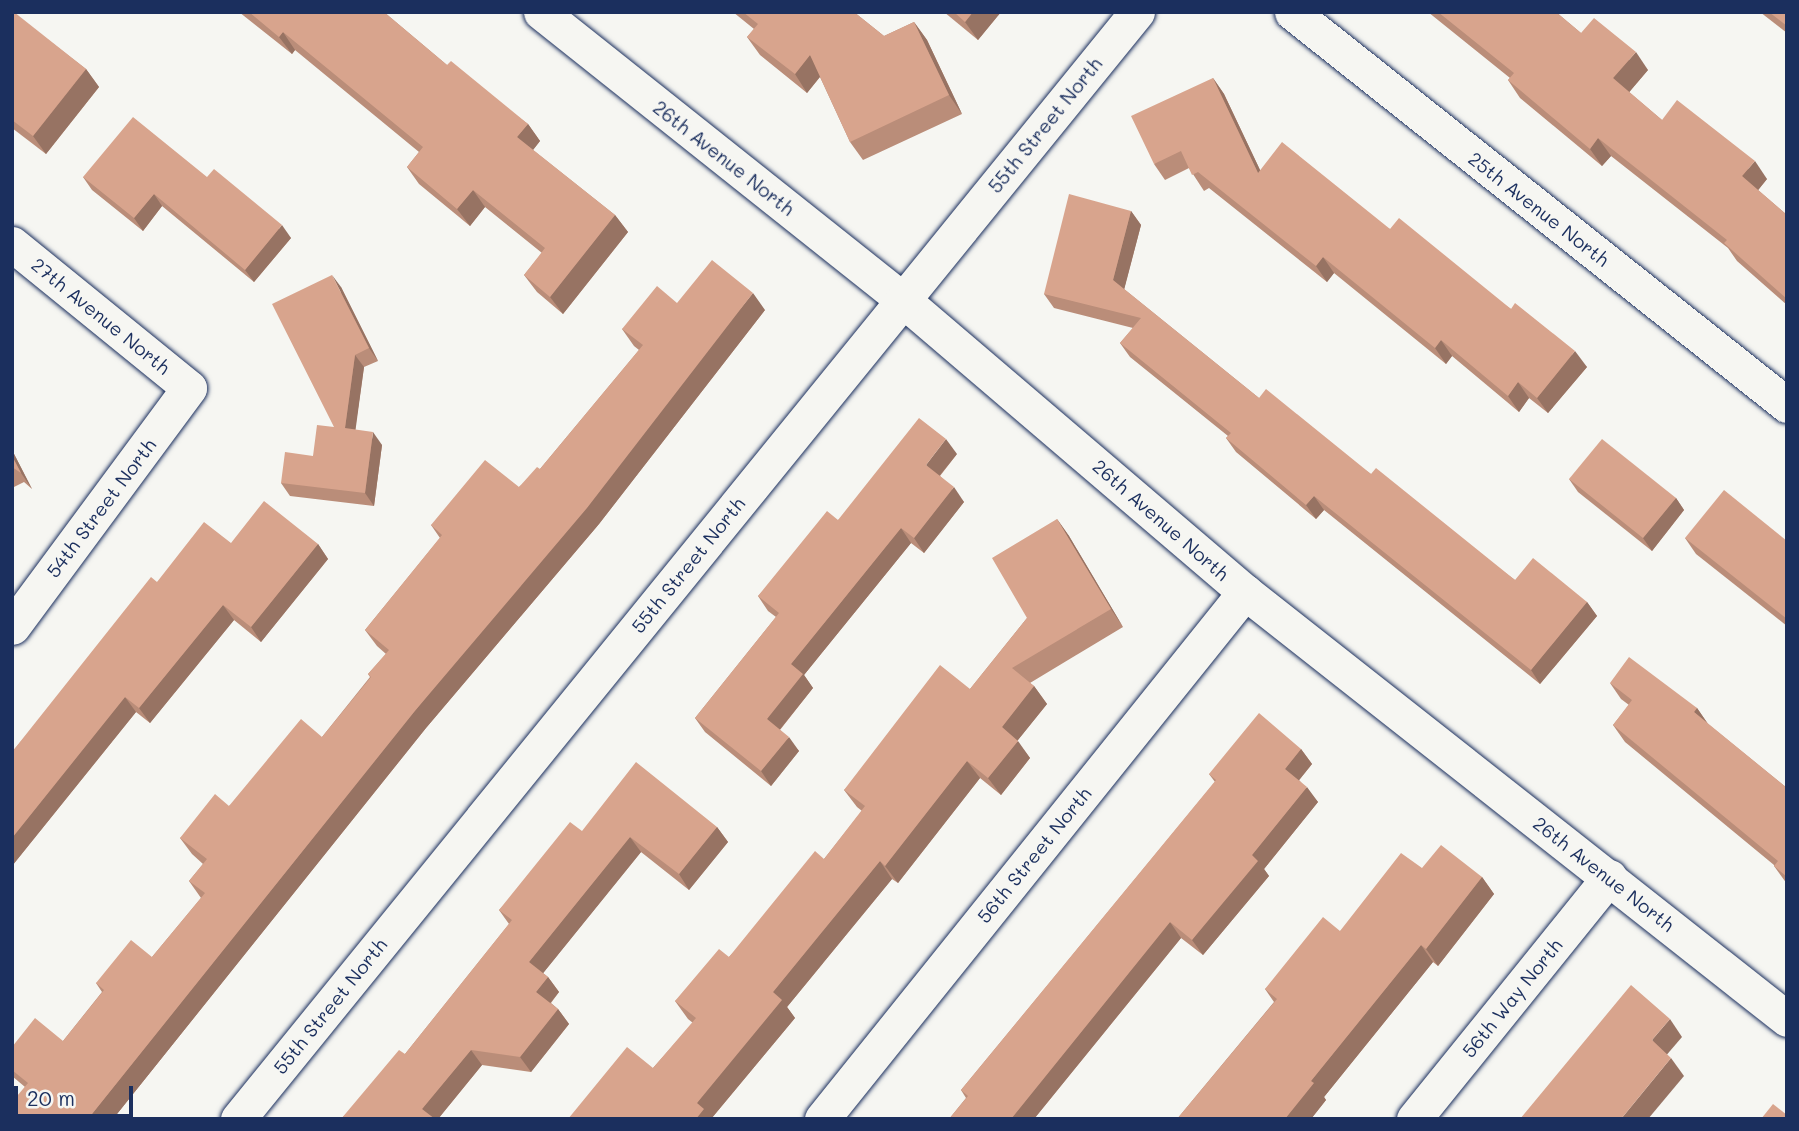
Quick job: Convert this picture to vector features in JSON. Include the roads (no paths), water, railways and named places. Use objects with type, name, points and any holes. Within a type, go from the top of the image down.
[{"type":"street","name":"26th Avenue North","points":[[541,12],[903,300],[1245,592],[1787,1019]]},
{"type":"street","name":"55th Street North","points":[[239,1119],[1137,12]]},
{"type":"street","name":"25th Avenue North","points":[[1292,12],[1787,405]]},
{"type":"street","name":"27th Avenue North","points":[[12,244],[190,388]]},
{"type":"street","name":"54th Street North","points":[[12,627],[190,388]]},
{"type":"street","name":"56th Street North","points":[[822,1119],[1245,592]]},
{"type":"street","name":"56th Way North","points":[[1414,1119],[1609,877]]}]
